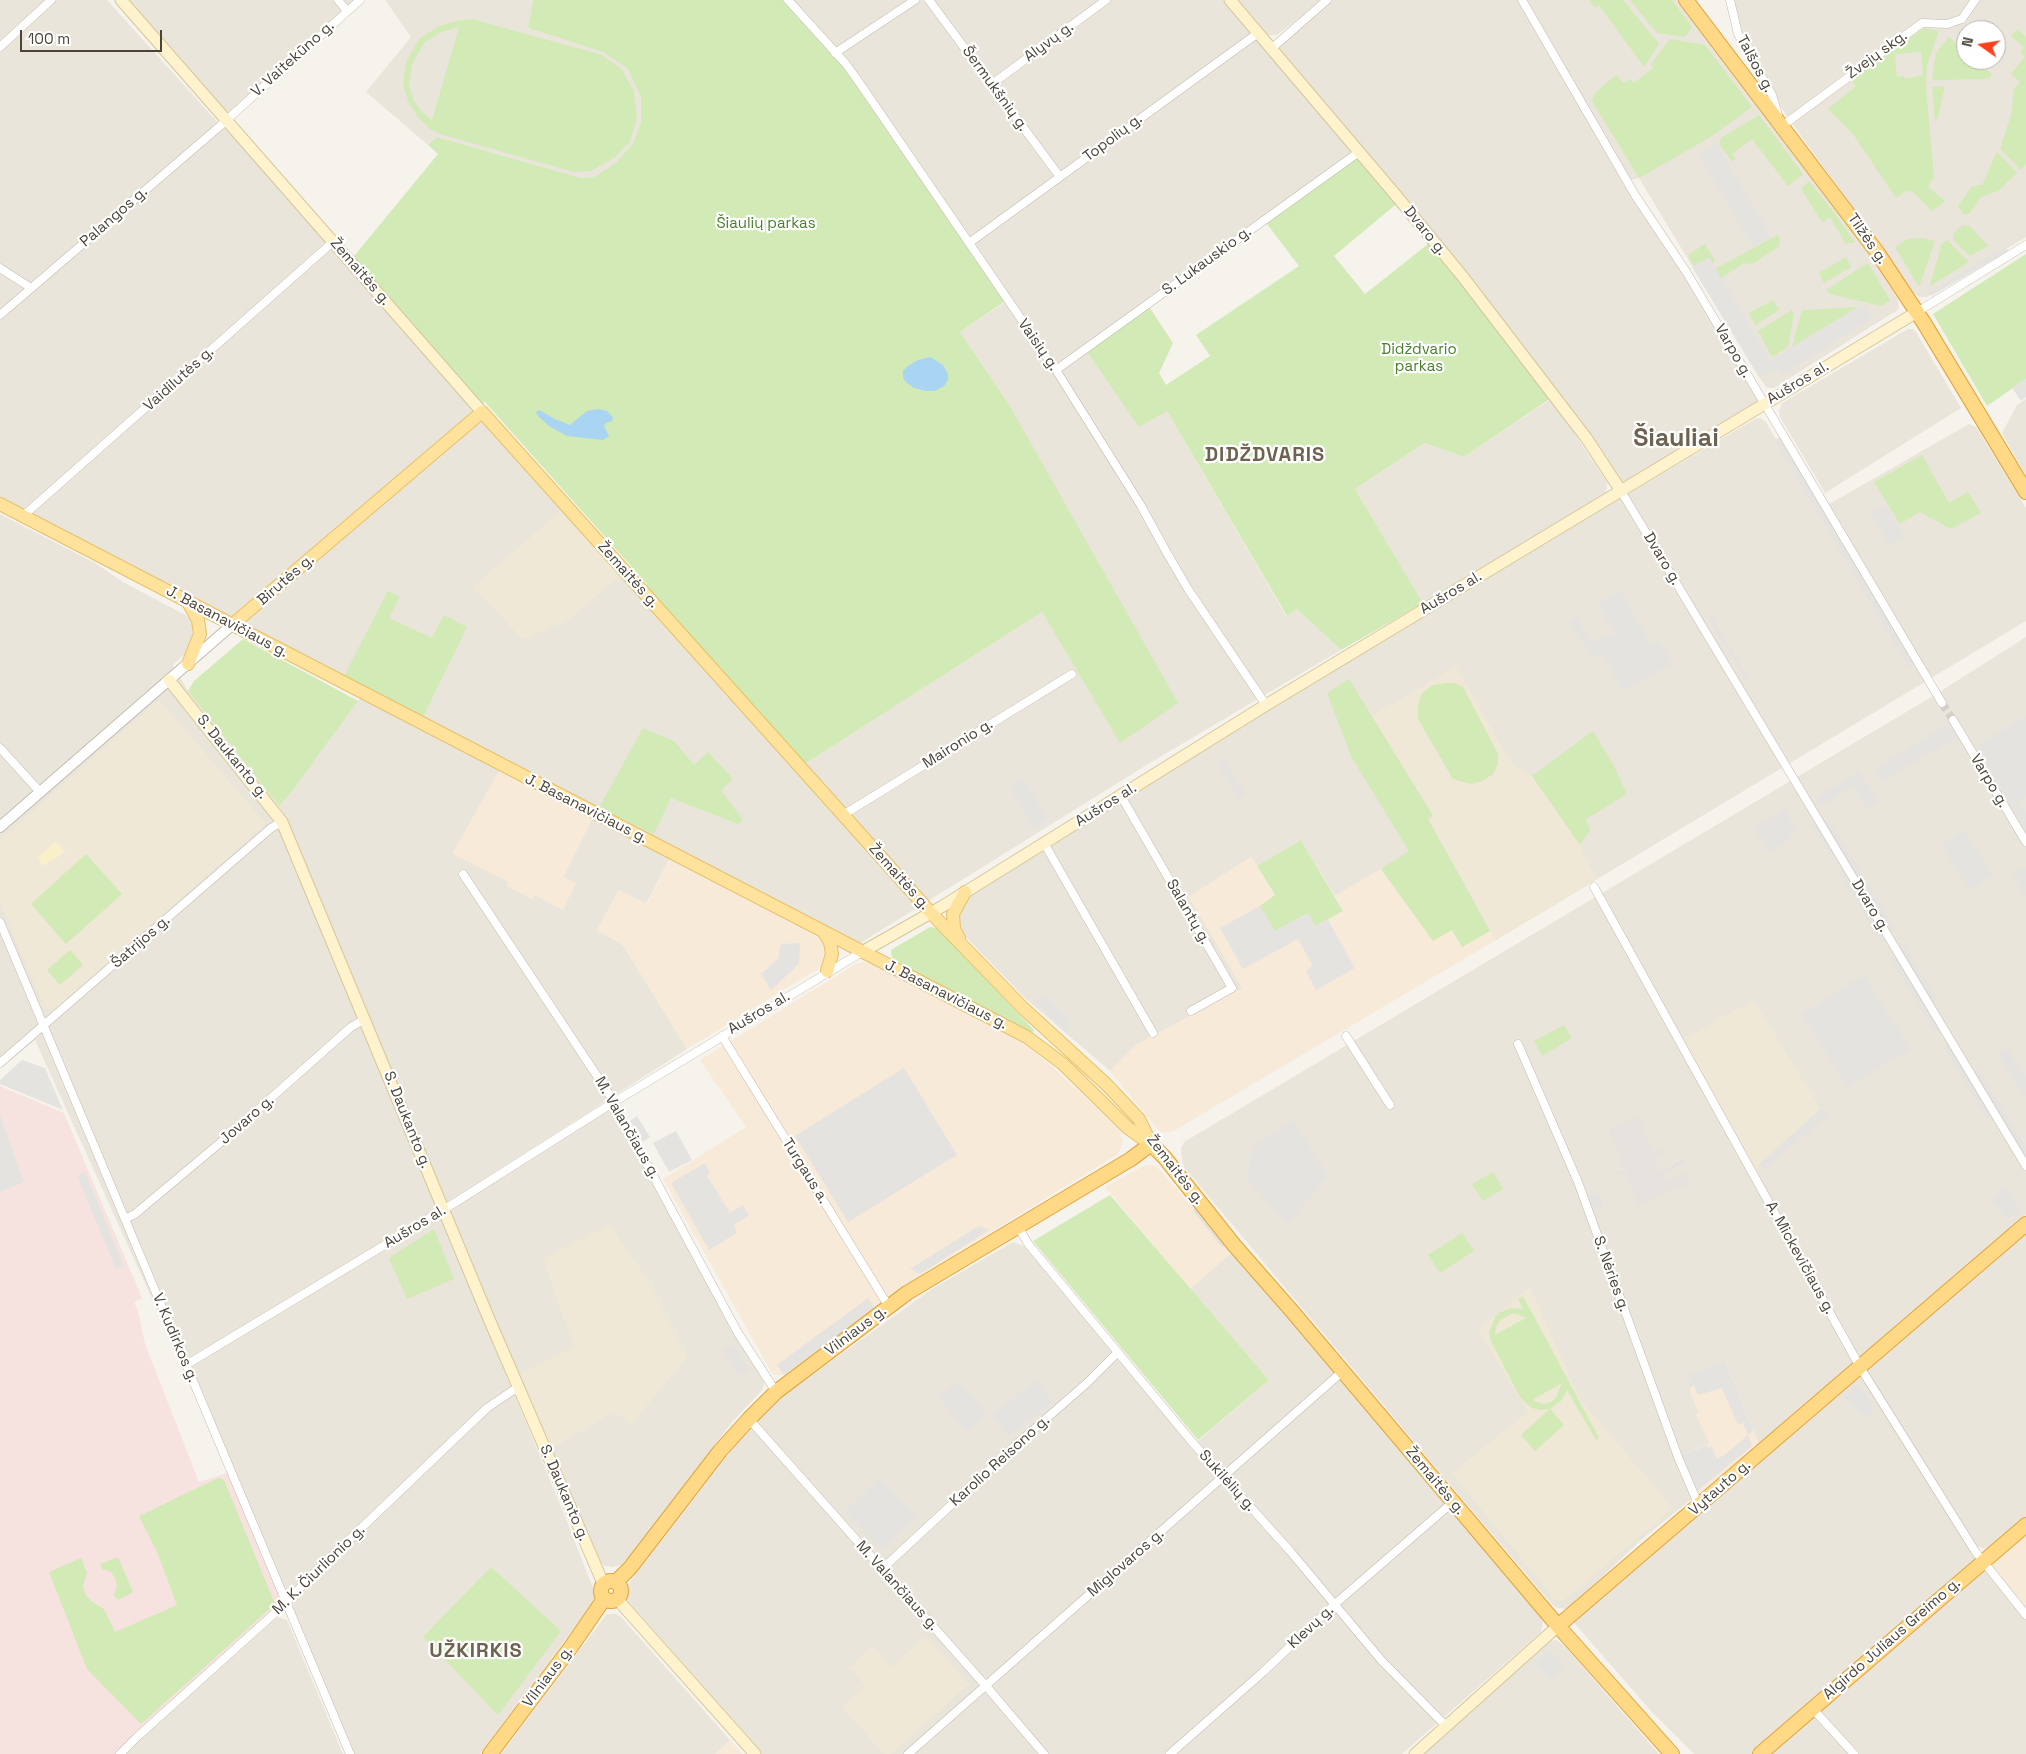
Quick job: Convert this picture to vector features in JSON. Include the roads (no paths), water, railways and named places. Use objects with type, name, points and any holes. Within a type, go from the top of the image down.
[{"type":"highway","name":"Tilžės g.","points":[[1686,0],[1848,212],[1917,312],[2026,492]]},
{"type":"highway","name":"Vilniaus g.","points":[[610,1583],[630,1568],[720,1451],[776,1392],[907,1293],[1131,1160],[1151,1144]]},
{"type":"highway","name":"Žemaitės g.","points":[[1151,1144],[1234,1245],[1558,1626],[1672,1754]]},
{"type":"highway","name":"Vytauto g.","points":[[1558,1626],[2026,1224]]},
{"type":"highway","name":"Algirdo Juliaus Greimo g.","points":[[1760,1754],[2026,1525]]},
{"type":"highway","points":[[610,1583],[600,1590],[611,1599]]},
{"type":"highway","name":"Vilniaus g.","points":[[490,1754],[571,1647],[611,1599]]},
{"type":"main road","name":"Žemaitės g.","points":[[121,0],[482,412],[931,913],[1023,1008],[1107,1085],[1139,1119],[1151,1144]]},
{"type":"main road","name":"Dvaro g.","points":[[1230,0],[1423,228],[1587,439],[1621,491]]},
{"type":"main road","name":"Aušros al.","points":[[862,952],[931,913],[1266,705],[1917,312]]},
{"type":"main road","name":"Birutės g.","points":[[232,626],[482,412]]},
{"type":"main road","name":"J. Basanavičiaus g.","points":[[1,506],[1028,1037],[1063,1064],[1128,1128],[1151,1144]]},
{"type":"main road","points":[[188,602],[198,620],[200,634],[188,664]]},
{"type":"main road","name":"S. Daukanto g.","points":[[169,680],[276,812],[282,822],[518,1387],[610,1583]]},
{"type":"main road","points":[[964,947],[954,929],[953,914],[965,892]]},
{"type":"main road","points":[[823,931],[830,942],[832,954],[827,971]]},
{"type":"main road","points":[[611,1599],[755,1754]]},
{"type":"main road","name":"Vytauto g.","points":[[1416,1754],[1558,1626]]},
{"type":"street","points":[[0,46],[51,0]]},
{"type":"street","points":[[338,0],[347,11]]},
{"type":"street","name":"V. Vaitekūno g.","points":[[227,119],[360,0]]},
{"type":"street","name":"Vaisių g.","points":[[788,0],[835,53],[861,86],[1056,370],[1140,504],[1166,554],[1266,705]]},
{"type":"street","points":[[835,53],[915,0]]},
{"type":"street","name":"Šermukšnių g.","points":[[929,0],[1060,178]]},
{"type":"street","name":"Alyvų g.","points":[[992,84],[1106,0]]},
{"type":"street","points":[[1271,49],[1327,0]]},
{"type":"street","name":"Varpo g.","points":[[1522,0],[1635,195],[1687,273],[1942,703]]},
{"type":"street","name":"Talšos g.","points":[[1730,0],[1738,34],[1772,95],[1782,127]]},
{"type":"street","name":"Žvejų skg.","points":[[1782,127],[1922,23],[1947,24],[1962,19],[1975,0]]},
{"type":"street","name":"Topolių g.","points":[[969,243],[1258,33]]},
{"type":"street","name":"Palangos g.","points":[[0,315],[227,119]]},
{"type":"street","name":"S. Lukauskio g.","points":[[1056,370],[1359,152]]},
{"type":"street","name":"Vaidilutės g.","points":[[23,516],[334,241]]},
{"type":"street","name":"Aušros al.","points":[[1917,312],[2026,245]]},
{"type":"street","points":[[0,268],[31,288]]},
{"type":"street","name":"Dvaro g.","points":[[1621,491],[2026,1166]]},
{"type":"street","name":"Birutės g.","points":[[0,827],[232,626]]},
{"type":"street","name":"Maironio g.","points":[[843,815],[1072,674]]},
{"type":"street","name":"Varpo g.","points":[[1953,720],[2026,842]]},
{"type":"street","points":[[0,748],[40,792]]},
{"type":"street","name":"Salantų g.","points":[[1121,796],[1232,988],[1191,1011]]},
{"type":"street","name":"Šatrijos g.","points":[[0,1062],[271,828],[282,822]]},
{"type":"street","points":[[1044,843],[1153,1033]]},
{"type":"street","name":"M. Valančiaus g.","points":[[463,874],[614,1102],[738,1333],[776,1392]]},
{"type":"street","name":"A. Mickevičiaus g.","points":[[1594,887],[1860,1367],[1950,1513],[1983,1562],[2026,1615]]},
{"type":"street","name":"V. Kudirkos g.","points":[[0,922],[350,1754]]},
{"type":"street","name":"Aušros al.","points":[[186,1365],[444,1209],[827,971],[862,952]]},
{"type":"street","name":"Jovaro g.","points":[[125,1218],[134,1214],[213,1149],[261,1109],[351,1027],[365,1019]]},
{"type":"street","name":"Turgaus a.","points":[[722,1036],[889,1306]]},
{"type":"street","points":[[1346,1036],[1390,1105]]},
{"type":"street","name":"S. Nėries g.","points":[[1518,1044],[1578,1182],[1678,1457],[1699,1506]]},
{"type":"street","name":"Sukilėlių g.","points":[[1018,1227],[1029,1245],[1222,1478],[1290,1551],[1382,1661],[1446,1727]]},
{"type":"street","name":"Karolio Reisono g.","points":[[882,1569],[1017,1444],[1087,1383],[1118,1352]]},
{"type":"street","name":"Miglovaros g.","points":[[908,1754],[1343,1371]]},
{"type":"street","name":"M. K. Čiurlionio g.","points":[[120,1754],[286,1603],[312,1575],[487,1408],[518,1387]]},
{"type":"street","name":"M. Valančiaus g.","points":[[749,1419],[1044,1754]]},
{"type":"street","name":"Klevų g.","points":[[1170,1754],[1262,1673],[1335,1604],[1453,1502]]},
{"type":"street","points":[[1812,1708],[1854,1754]]},
{"type":"water","points":[[930,357],[943,365],[948,374],[948,380],[944,386],[935,391],[914,388],[903,378],[903,371],[918,360]]},
{"type":"water","points":[[598,409],[607,411],[613,417],[612,421],[604,426],[609,436],[603,440],[567,436],[549,426],[536,412],[539,410],[570,425],[587,411]]},
{"type":"tunnel","points":[[1942,703],[1953,720]]},
{"type":"district","name":"Šiauliai","points":[[1676,439]]},
{"type":"district","name":"DIDŽDVARIS","points":[[1265,456]]},
{"type":"district","name":"UŽKIRKIS","points":[[476,1652]]},
{"type":"park label","name":"Šiaulių parkas","points":[[766,224]]},
{"type":"park label","name":"Didždvario parkas","points":[[1419,358]]}]
